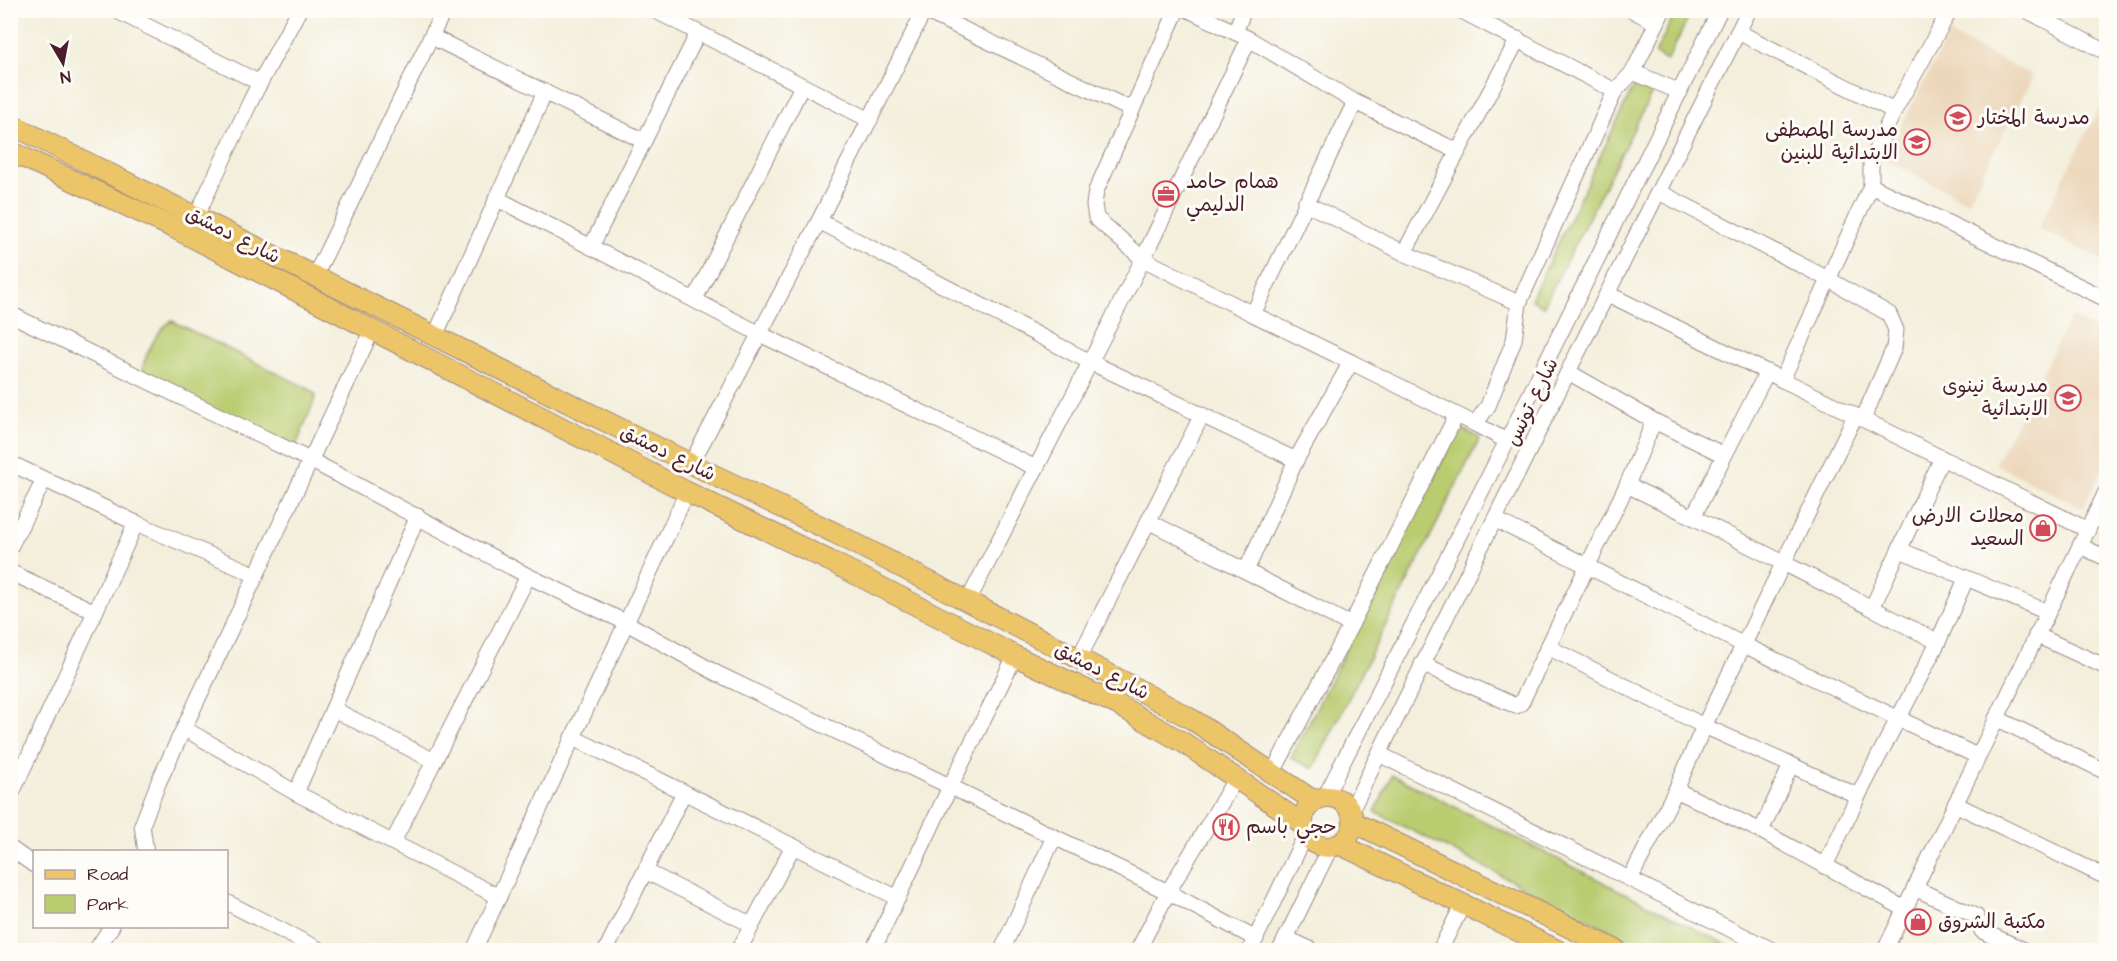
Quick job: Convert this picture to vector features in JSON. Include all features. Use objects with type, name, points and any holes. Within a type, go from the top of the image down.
[{"type":"main road","name":"شارع دمشق","points":[[10,124],[691,464],[835,533],[1170,706],[1319,799]]},
{"type":"main road","name":"شارع دمشق","points":[[10,151],[176,229],[687,492],[828,560],[1015,657],[1152,723],[1236,778],[1305,829]]},
{"type":"main road","points":[[97,192],[107,172]]},
{"type":"main road","points":[[1557,951],[1463,904],[1335,845],[1317,844],[1305,829],[1305,811],[1319,799],[1341,800],[1352,816],[1616,951]]},
{"type":"main road","points":[[1335,845],[1349,835],[1352,816]]},
{"type":"street","points":[[115,10],[260,83]]},
{"type":"street","points":[[196,217],[260,83],[299,10]]},
{"type":"street","points":[[315,276],[444,10]]},
{"type":"street","points":[[654,10],[870,120]]},
{"type":"street","points":[[1177,10],[1096,191],[1094,205],[1096,218],[1143,259],[1507,441]]},
{"type":"street","points":[[1235,32],[1244,10]]},
{"type":"street","points":[[1460,10],[1615,91]]},
{"type":"street","points":[[1475,424],[1488,406],[1514,340],[1519,303],[1615,91],[1633,72],[1660,17],[1632,10]]},
{"type":"street","name":"شارع تونس","points":[[1319,799],[1507,441],[1720,10]]},
{"type":"street","name":"شارع تونس","points":[[1352,816],[1422,664],[1749,10]]},
{"type":"street","points":[[1782,380],[1871,186],[1871,161],[1894,111],[1950,10]]},
{"type":"street","points":[[2026,10],[2050,16],[2106,52]]},
{"type":"street","points":[[691,464],[819,221],[924,11],[1132,110]]},
{"type":"street","points":[[1197,12],[1249,39],[1355,102],[1457,151]]},
{"type":"street","points":[[1738,32],[1894,111]]},
{"type":"street","points":[[591,248],[698,33]]},
{"type":"street","points":[[432,37],[644,141]]},
{"type":"street","points":[[967,603],[1143,259],[1249,39]]},
{"type":"street","points":[[1404,253],[1518,39]]},
{"type":"street","points":[[1633,72],[1680,92]]},
{"type":"street","points":[[695,299],[802,86]]},
{"type":"street","points":[[435,336],[545,92]]},
{"type":"street","points":[[1253,314],[1355,102]]},
{"type":"street","points":[[1871,186],[2106,299]]},
{"type":"street","points":[[1629,879],[1676,790],[1704,726],[1784,562],[1894,348],[1896,330],[1889,314],[1828,279],[1659,192]]},
{"type":"street","points":[[496,198],[760,334],[1036,468]]},
{"type":"street","points":[[1305,203],[1404,253],[1519,303]]},
{"type":"street","points":[[819,221],[1090,362],[1296,460]]},
{"type":"street","points":[[1608,294],[2088,530]]},
{"type":"street","points":[[10,314],[312,461],[528,576],[625,622],[716,673],[1168,892],[1253,945],[1305,829]]},
{"type":"street","points":[[146,850],[142,825],[159,781],[372,330]]},
{"type":"street","points":[[1246,571],[1296,460],[1351,362]]},
{"type":"street","points":[[1570,372],[1654,421],[1724,454]]},
{"type":"street","points":[[1693,517],[1767,372]]},
{"type":"street","points":[[1078,660],[1150,522],[1202,415]]},
{"type":"street","points":[[1273,772],[1351,625],[1456,416]]},
{"type":"street","points":[[1422,664],[1516,706],[1521,703],[1628,485],[1654,421]]},
{"type":"street","points":[[1872,608],[1942,458]]},
{"type":"street","points":[[10,463],[136,523],[256,575]]},
{"type":"street","points":[[10,547],[44,480]]},
{"type":"street","points":[[1628,485],[1938,642]]},
{"type":"street","points":[[474,951],[687,492]]},
{"type":"street","points":[[1885,951],[2106,492]]},
{"type":"street","points":[[296,793],[417,516]]},
{"type":"street","points":[[1496,520],[1744,645],[1977,756]]},
{"type":"street","points":[[1150,522],[1351,625]]},
{"type":"street","points":[[10,797],[136,523]]},
{"type":"street","points":[[2080,546],[2106,558]]},
{"type":"street","points":[[1900,550],[2047,612]]},
{"type":"street","points":[[10,572],[95,612]]},
{"type":"street","points":[[393,842],[528,576]]},
{"type":"street","points":[[1825,866],[1858,796],[1938,642],[1966,579]]},
{"type":"street","points":[[2036,635],[2106,667]]},
{"type":"street","points":[[1548,647],[1704,726],[1858,796]]},
{"type":"street","points":[[873,951],[950,787],[1015,657]]},
{"type":"street","points":[[333,709],[434,761]]},
{"type":"street","points":[[1996,718],[2106,772]]},
{"type":"street","points":[[185,729],[296,793],[499,897]]},
{"type":"street","points":[[573,737],[898,898]]},
{"type":"street","points":[[1379,754],[1772,951]]},
{"type":"street","points":[[1761,831],[1791,765]]},
{"type":"street","points":[[1138,951],[1168,892],[1236,778]]},
{"type":"street","points":[[1676,790],[1761,831],[1905,909]]},
{"type":"street","points":[[606,951],[684,792]]},
{"type":"street","points":[[1955,804],[2106,877]]},
{"type":"street","points":[[1002,951],[1054,837]]},
{"type":"street","points":[[1312,951],[1283,944],[1335,845]]},
{"type":"street","points":[[739,951],[793,846]]},
{"type":"street","points":[[10,848],[33,864]]},
{"type":"street","points":[[645,871],[752,925]]},
{"type":"street","points":[[1914,888],[1976,916],[1982,931],[2024,951]]},
{"type":"street","points":[[228,903],[320,951]]},
{"type":"street","points":[[1440,951],[1463,904]]},
{"type":"street","points":[[96,951],[111,928]]},
{"type":"shaded area","name":"مدرسة المختار","points":[[1949,34],[2033,76],[1968,202],[1884,159]]},
{"type":"shaded area","points":[[2106,94],[2106,262],[2038,228]]},
{"type":"shaded area","name":"مدرسة نينوى الابتدائية","points":[[2071,316],[2106,334],[2106,462],[2083,508],[1995,464]]},
{"type":"green space","points":[[1676,11],[1692,11],[1667,61],[1655,54]]},
{"type":"green space","points":[[1634,86],[1653,91],[1543,307],[1531,299]]},
{"type":"green space","points":[[172,321],[311,390],[316,396],[297,444],[285,449],[142,376],[151,345],[161,330]]},
{"type":"green space","points":[[1459,427],[1480,438],[1313,769],[1291,758]]},
{"type":"green space","points":[[1392,775],[1737,950],[1649,950],[1375,812]]},
{"type":"place","name":"مدرسة المختار","points":[[1958,118]]},
{"type":"place","name":"مدرسة المصطفى الابتدائية للبنين","points":[[1917,142]]},
{"type":"place","name":"همام حامد الدليمي","points":[[1166,194]]},
{"type":"place","name":"مدرسة نينوى الابتدائية","points":[[2068,398]]},
{"type":"place","name":"محلات الارض السعيد","points":[[2043,528]]},
{"type":"place","name":"حجي باسم","points":[[1226,827]]},
{"type":"place","name":"مكتبة الشروق","points":[[1918,922]]}]
